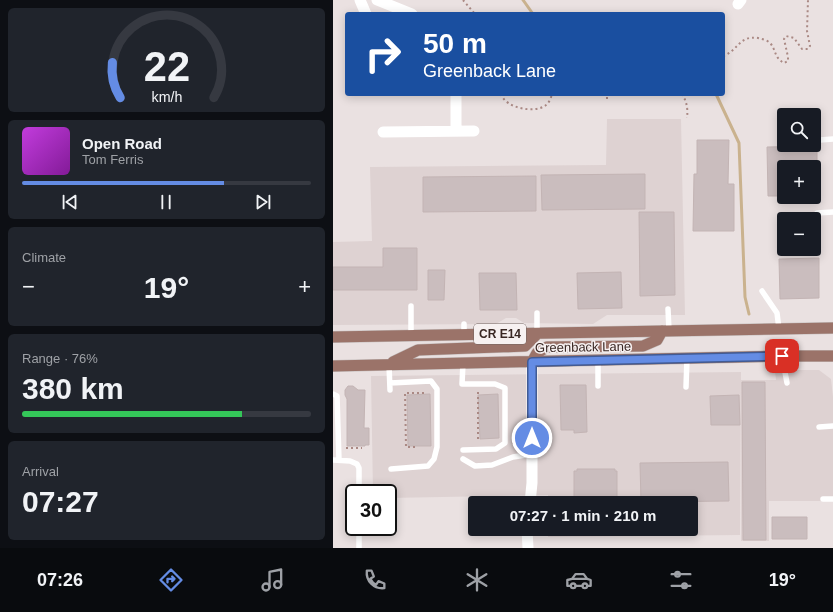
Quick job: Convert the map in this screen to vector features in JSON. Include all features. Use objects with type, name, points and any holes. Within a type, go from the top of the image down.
[{"type":"main road","name":"Greenback Lane","points":[[333,337],[411,336],[464,330],[537,334],[833,328]]},
{"type":"main road","points":[[532,362],[537,353],[547,347],[643,346],[657,340],[666,331]]},
{"type":"main road","points":[[389,364],[418,350],[525,346],[537,334]]},
{"type":"main road","name":"Greenback Lane","points":[[333,366],[833,356]]},
{"type":"street","points":[[360,0],[365,12]]},
{"type":"street","points":[[377,0],[407,12]]},
{"type":"street","points":[[456,96],[456,131]]},
{"type":"street","points":[[383,132],[474,131]]},
{"type":"street","points":[[531,496],[532,362]]},
{"type":"street","points":[[527,536],[528,548]]},
{"type":"lane","points":[[821,140],[833,139]]},
{"type":"lane","points":[[821,213],[833,212]]},
{"type":"lane","points":[[762,291],[777,313],[779,328]]},
{"type":"lane","points":[[411,306],[411,336]]},
{"type":"lane","points":[[666,331],[668,309]]},
{"type":"lane","points":[[537,313],[537,334]]},
{"type":"lane","points":[[782,356],[787,383]]},
{"type":"lane","points":[[687,358],[687,387]]},
{"type":"lane","points":[[598,360],[598,386]]},
{"type":"lane","points":[[463,363],[463,384],[495,384],[505,388],[505,443],[496,449],[463,450]]},
{"type":"lane","points":[[389,364],[390,390]]},
{"type":"lane","points":[[390,383],[431,381],[437,389],[437,447],[434,459],[428,466],[391,469]]},
{"type":"lane","points":[[333,394],[337,396],[336,460],[350,461],[357,464],[359,468],[359,484]]},
{"type":"lane","points":[[819,427],[833,426]]},
{"type":"lane","points":[[463,459],[475,466],[492,465],[513,457],[532,454]]},
{"type":"lane","points":[[823,499],[833,499]]},
{"type":"lane","points":[[359,536],[359,548]]},
{"type":"path","points":[[463,0],[473,12]]},
{"type":"path","points":[[725,55],[729,54],[745,39],[755,38],[765,40],[770,43],[779,60],[784,63],[788,61],[785,39],[786,36],[794,38],[802,49],[808,49],[810,46],[807,31],[808,0]]},
{"type":"path","points":[[502,96],[505,101],[512,105],[526,109],[537,109],[546,105],[551,96]]},
{"type":"path","points":[[683,96],[688,111],[687,118]]},
{"type":"path","points":[[478,441],[478,390],[480,384]]},
{"type":"path","points":[[415,447],[406,448],[405,393],[425,393]]},
{"type":"path","points":[[505,442],[519,442]]},
{"type":"shaded area","points":[[607,119],[681,119],[685,315],[607,315],[593,324],[524,323],[516,318],[506,318],[496,324],[333,325],[333,242],[372,241],[370,167],[606,165]]},
{"type":"shaded area","points":[[775,370],[819,370],[831,379],[833,397],[833,501],[769,501],[769,541],[741,541],[741,380],[776,380]]},
{"type":"shaded area","points":[[741,372],[740,535],[698,535],[698,496],[548,495],[397,498],[397,484],[373,484],[371,376]]},
{"type":"shaded area","points":[[548,536],[644,536],[548,537]]},
{"type":"building","points":[[697,140],[729,140],[728,184],[734,184],[734,231],[693,231],[694,174],[697,174]]},
{"type":"building","points":[[767,147],[777,147],[777,152],[817,152],[817,160],[777,160],[777,196],[768,196]]},
{"type":"building","points":[[645,174],[645,209],[542,210],[541,175]]},
{"type":"building","points":[[536,176],[536,211],[423,212],[423,177]]},
{"type":"building","points":[[639,212],[674,212],[675,295],[640,296]]},
{"type":"building","points":[[383,248],[417,248],[417,290],[333,290],[333,267],[383,267]]},
{"type":"building","points":[[819,258],[819,298],[780,299],[779,259]]},
{"type":"building","points":[[428,270],[445,270],[444,300],[428,300]]},
{"type":"building","points":[[621,272],[622,308],[578,309],[577,273]]},
{"type":"building","points":[[479,273],[516,273],[517,310],[480,310]]},
{"type":"building","points":[[742,382],[765,382],[766,540],[743,540]]},
{"type":"building","points":[[560,385],[586,385],[587,432],[574,433],[574,430],[561,430]]},
{"type":"building","points":[[348,386],[353,386],[358,390],[365,390],[364,428],[369,428],[369,445],[347,446],[347,399],[345,390]]},
{"type":"building","points":[[430,394],[431,446],[408,446],[407,395]]},
{"type":"building","points":[[498,394],[499,438],[480,439],[478,395]]},
{"type":"building","points":[[739,395],[740,425],[711,425],[710,396]]},
{"type":"building","points":[[728,462],[729,501],[698,501],[698,496],[641,496],[640,463]]},
{"type":"building","points":[[577,469],[615,469],[615,471],[617,471],[617,496],[574,496],[574,471],[577,471]]},
{"type":"building","points":[[772,517],[807,517],[807,539],[772,539]]},
{"type":"waterway","points":[[523,0],[532,12]]},
{"type":"waterway","points":[[717,96],[739,143],[745,297],[749,314]]},
{"type":"route","points":[[532,438],[532,362],[782,356]]}]
